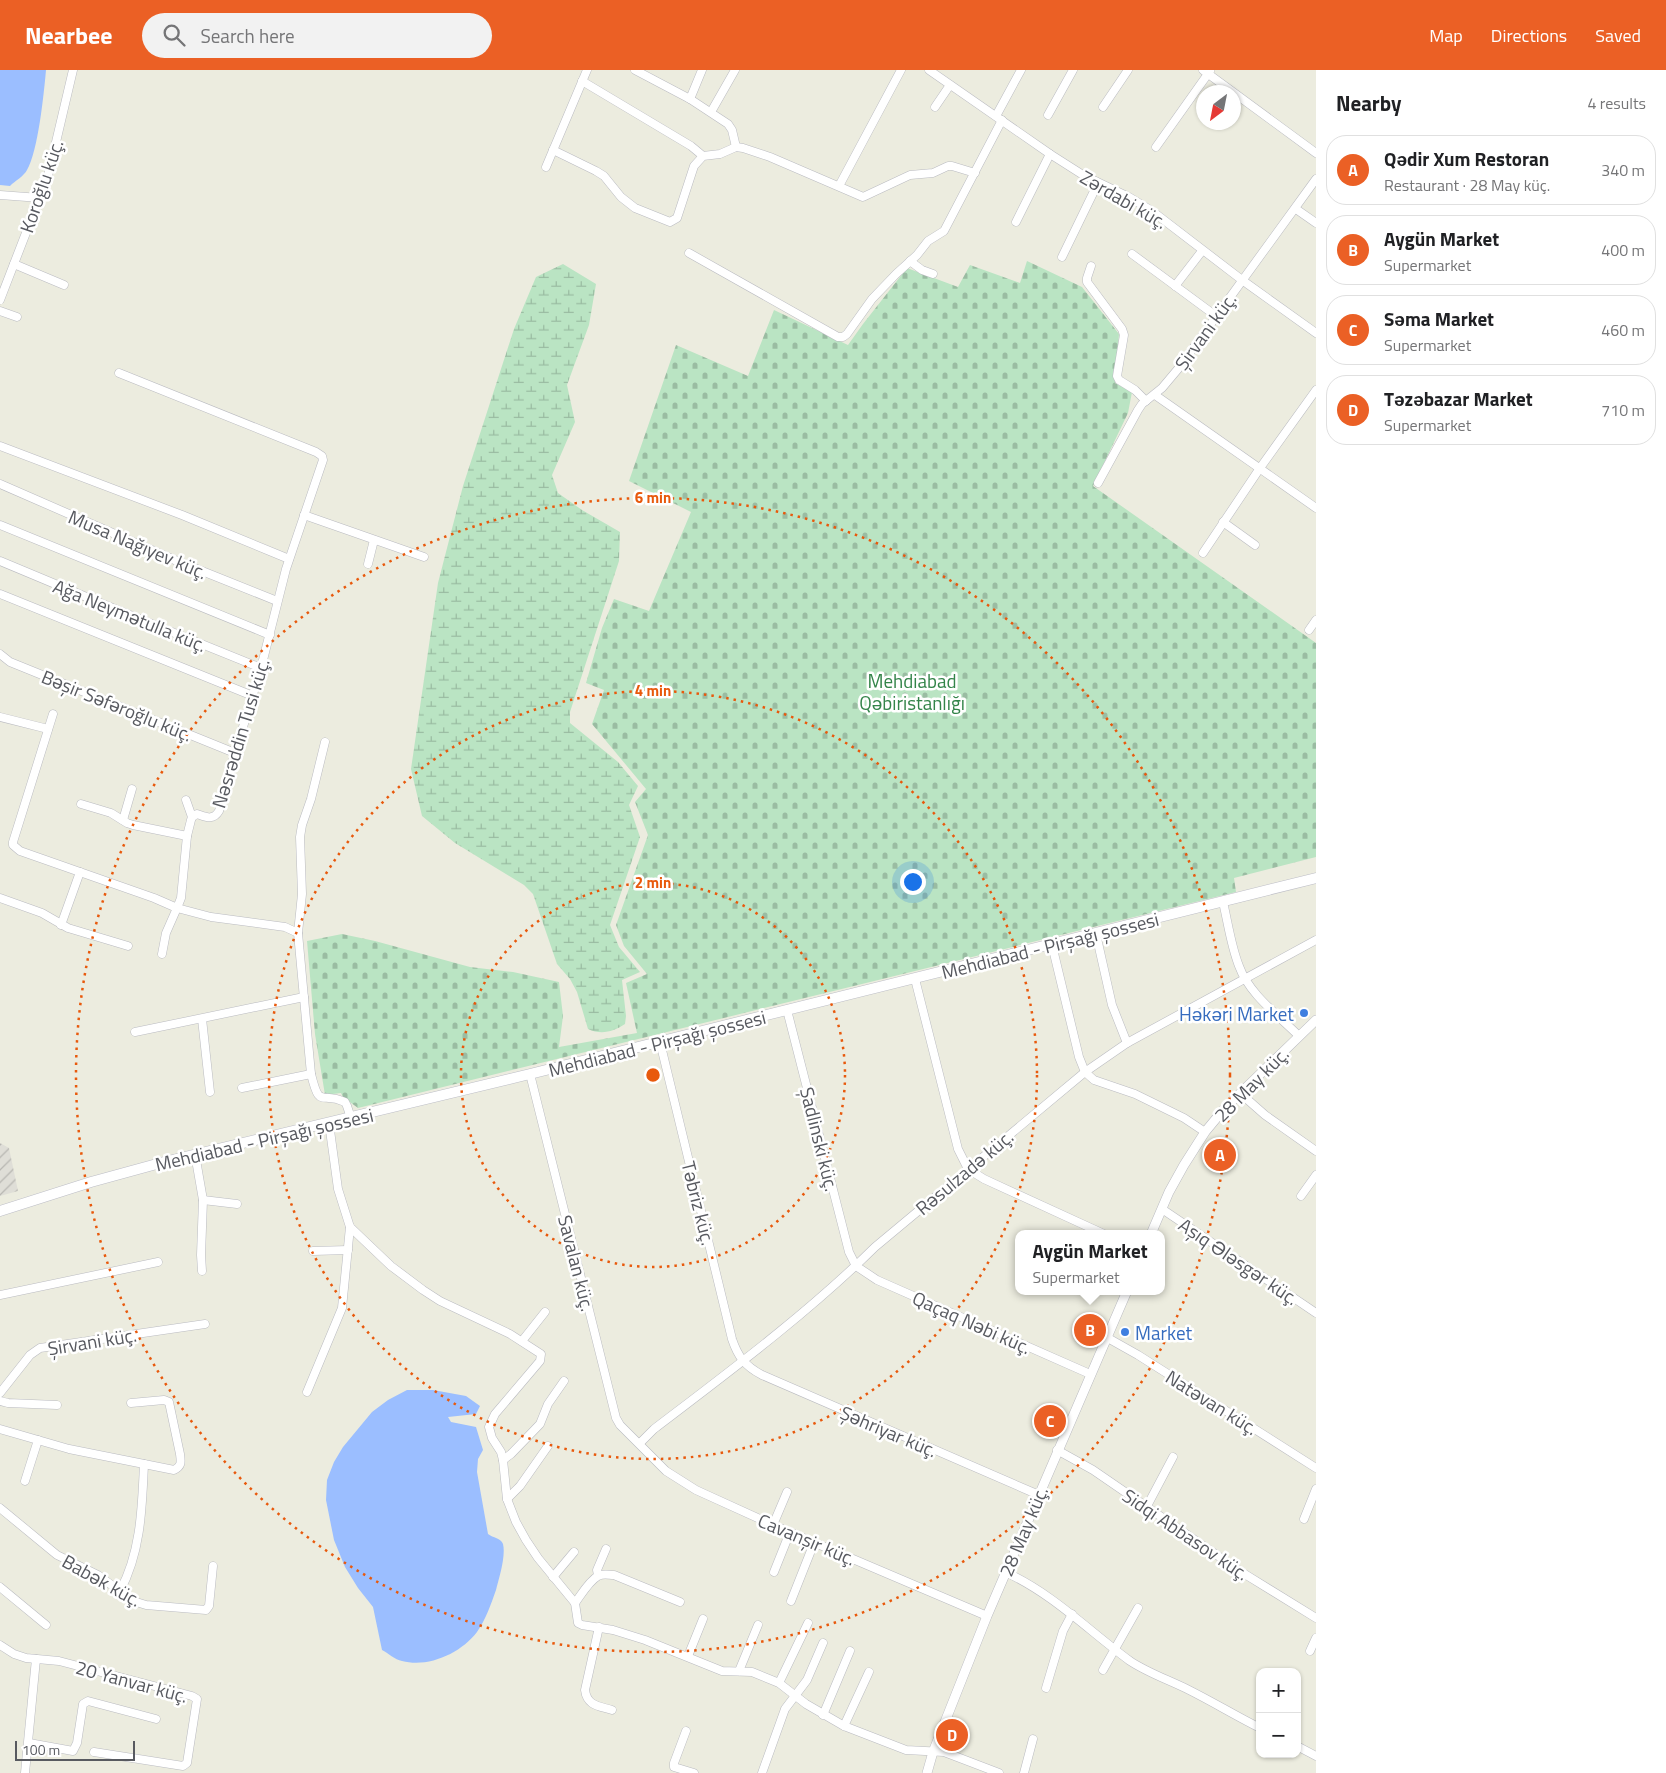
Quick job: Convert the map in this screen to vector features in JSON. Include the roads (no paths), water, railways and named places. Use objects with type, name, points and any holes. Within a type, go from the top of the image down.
[{"type":"main road","name":"Mehdiabad - Pirşağı şossesi","points":[[0,1211],[99,1180],[195,1154],[329,1124],[1316,878]]},
{"type":"street","name":"Koroğlu küç.","points":[[0,300],[48,176],[73,70]]},
{"type":"street","points":[[546,167],[587,70]]},
{"type":"street","points":[[636,70],[690,99],[728,124],[732,130],[736,147]]},
{"type":"street","points":[[690,99],[702,70]]},
{"type":"street","points":[[711,112],[735,70]]},
{"type":"street","points":[[839,186],[902,70]]},
{"type":"street","name":"Zərdabi küç.","points":[[929,70],[1050,154],[1098,183],[1129,197],[1152,211],[1202,251],[1316,333]]},
{"type":"street","points":[[688,253],[838,337],[843,338],[872,299],[910,262],[928,241],[944,231],[975,174],[1021,70]]},
{"type":"street","points":[[1048,115],[1074,70]]},
{"type":"street","points":[[1103,107],[1128,70]]},
{"type":"street","points":[[1156,147],[1208,71],[1316,153]]},
{"type":"street","points":[[582,81],[691,146],[703,156]]},
{"type":"street","points":[[935,107],[950,85]]},
{"type":"street","points":[[553,150],[604,176],[621,197],[636,208],[670,222],[677,218],[694,166],[703,156],[720,154],[736,147],[770,157],[863,197],[910,175],[933,173],[948,166],[975,174]]},
{"type":"street","points":[[1016,222],[1050,154]]},
{"type":"street","name":"Şirvani küç.","points":[[1098,483],[1138,410],[1155,395],[1178,369],[1316,179]]},
{"type":"street","points":[[1062,257],[1098,183]]},
{"type":"street","points":[[0,195],[40,198]]},
{"type":"street","points":[[1296,209],[1316,223]]},
{"type":"street","points":[[1175,286],[1202,251]]},
{"type":"street","points":[[1132,254],[1216,316]]},
{"type":"street","points":[[910,262],[922,270],[933,274]]},
{"type":"street","points":[[14,264],[64,285]]},
{"type":"street","points":[[1091,266],[1087,282],[1122,328],[1124,335],[1117,376],[1119,380],[1135,390],[1146,401]]},
{"type":"street","points":[[0,310],[17,317]]},
{"type":"street","name":"Nəsrəddin Tusi küç.","points":[[119,373],[307,449],[322,456],[323,460],[289,559],[261,668],[217,814],[209,818],[197,814],[192,817],[187,836],[180,898],[166,933],[162,954]]},
{"type":"street","points":[[1203,553],[1260,468],[1316,390]]},
{"type":"street","points":[[1155,395],[1316,508]]},
{"type":"street","points":[[0,446],[182,515],[289,559]]},
{"type":"street","name":"Musa Nağıyev küç.","points":[[0,484],[178,561],[277,601]]},
{"type":"street","points":[[304,515],[424,557]]},
{"type":"street","points":[[1223,522],[1255,544]]},
{"type":"street","points":[[0,525],[270,635]]},
{"type":"street","points":[[368,564],[374,540]]},
{"type":"street","name":"Ağa Neymətulla küç.","points":[[0,560],[115,610],[261,668]]},
{"type":"street","points":[[0,594],[253,696]]},
{"type":"street","points":[[1309,630],[1316,620]]},
{"type":"street","name":"Bəşir Səfəroğlu küç.","points":[[0,654],[10,662],[234,753]]},
{"type":"street","points":[[53,714],[13,845],[20,851],[154,898],[177,908],[211,917],[285,927],[298,933]]},
{"type":"street","points":[[0,716],[48,729]]},
{"type":"street","points":[[325,742],[300,836],[302,894],[298,933],[311,1074],[317,1095],[323,1099],[345,1102],[351,1118]]},
{"type":"street","points":[[123,820],[132,789]]},
{"type":"street","points":[[186,800],[192,817]]},
{"type":"street","points":[[81,804],[111,813],[133,824],[187,836]]},
{"type":"street","points":[[61,925],[80,872]]},
{"type":"street","points":[[0,898],[28,907],[61,925],[128,946]]},
{"type":"street","points":[[1223,902],[1238,966],[1245,979],[1256,994],[1299,1036]]},
{"type":"street","points":[[1096,934],[1112,1005],[1127,1043]]},
{"type":"street","name":"Rəsulzadə küç.","points":[[640,1443],[654,1430],[768,1342],[856,1266],[875,1246],[1085,1072],[1127,1043],[1316,940]]},
{"type":"street","points":[[1052,945],[1079,1057],[1085,1072],[1094,1080],[1135,1094],[1184,1118],[1205,1132]]},
{"type":"street","points":[[915,979],[958,1149],[968,1169],[984,1179],[1095,1230]]},
{"type":"street","points":[[135,1032],[304,996]]},
{"type":"street","name":"Şadlinski küç.","points":[[788,1010],[849,1252],[856,1266]]},
{"type":"street","points":[[202,1019],[210,1092]]},
{"type":"street","name":"28 May küç.","points":[[1153,1230],[1169,1192],[1184,1164],[1205,1132],[1240,1093],[1316,1020]]},
{"type":"street","name":"Təbriz küç.","points":[[660,1042],[732,1339],[737,1353],[743,1362]]},
{"type":"street","points":[[242,1088],[311,1074]]},
{"type":"street","name":"Savalan küç.","points":[[530,1074],[616,1418],[620,1425],[640,1443]]},
{"type":"street","points":[[1240,1093],[1265,1115],[1316,1151]]},
{"type":"street","points":[[307,1392],[342,1308],[350,1227],[338,1189],[329,1124]]},
{"type":"street","points":[[195,1154],[203,1200],[202,1271]]},
{"type":"street","points":[[1301,1196],[1316,1174]]},
{"type":"street","points":[[203,1200],[237,1204]]},
{"type":"street","name":"Aşıq Ələsgər küç.","points":[[1162,1209],[1316,1313]]},
{"type":"street","points":[[350,1227],[391,1266],[423,1290],[440,1301],[522,1341],[541,1354],[542,1358],[490,1421],[489,1427],[492,1438],[501,1452],[507,1499],[526,1540],[575,1603],[578,1623],[645,1640],[722,1671],[752,1672],[779,1683],[794,1696],[844,1726],[906,1750],[944,1752],[1000,1773]]},
{"type":"street","points":[[313,1251],[348,1250]]},
{"type":"street","points":[[0,1295],[158,1262]]},
{"type":"street","name":"Qaçaq Nəbi küç.","points":[[856,1266],[877,1280],[1090,1374]]},
{"type":"street","name":"28 May küç.","points":[[927,1773],[933,1752],[1005,1572],[1124,1295]]},
{"type":"street","points":[[522,1341],[546,1312]]},
{"type":"street","name":"Şirvani küç.","points":[[0,1393],[30,1355],[40,1348],[205,1324]]},
{"type":"street","name":"Natəvan küç.","points":[[1106,1337],[1138,1355],[1316,1468]]},
{"type":"street","name":"Şəhriyar küç.","points":[[743,1362],[750,1369],[762,1375],[1038,1495]]},
{"type":"street","points":[[503,1460],[540,1424],[548,1404],[564,1381]]},
{"type":"street","points":[[0,1430],[69,1449],[174,1470],[179,1468],[181,1463],[180,1454],[169,1402],[164,1400],[131,1404]]},
{"type":"street","points":[[0,1401],[57,1405]]},
{"type":"street","points":[[25,1481],[38,1440]]},
{"type":"street","name":"Cavanşir küç.","points":[[640,1443],[666,1470],[696,1490],[814,1543],[987,1616]]},
{"type":"street","points":[[507,1499],[520,1486],[548,1446]]},
{"type":"street","name":"Sidqi Abbasov küç.","points":[[1057,1450],[1093,1470],[1242,1573],[1316,1618]]},
{"type":"street","points":[[1146,1508],[1173,1457]]},
{"type":"street","points":[[120,1591],[132,1566],[136,1550],[142,1502],[144,1464]]},
{"type":"street","points":[[1304,1519],[1316,1489]]},
{"type":"street","points":[[773,1525],[787,1492]]},
{"type":"street","name":"Babək küç.","points":[[0,1508],[57,1555],[98,1575],[132,1600],[146,1605],[206,1610],[209,1606],[213,1566]]},
{"type":"street","points":[[774,1572],[790,1532]]},
{"type":"street","points":[[791,1601],[814,1543]]},
{"type":"street","points":[[575,1603],[598,1575],[599,1565],[606,1548]]},
{"type":"street","points":[[553,1577],[574,1552]]},
{"type":"street","points":[[1005,1572],[1027,1582],[1142,1668],[1189,1690],[1256,1726]]},
{"type":"street","points":[[598,1575],[614,1575],[680,1602]]},
{"type":"street","points":[[0,1587],[46,1625]]},
{"type":"street","points":[[1103,1670],[1138,1608]]},
{"type":"street","points":[[1046,1688],[1063,1631],[1072,1614]]},
{"type":"street","points":[[688,1656],[702,1619]]},
{"type":"street","points":[[779,1683],[808,1623]]},
{"type":"street","points":[[739,1671],[758,1625]]},
{"type":"street","points":[[599,1627],[585,1690],[586,1697],[590,1703],[612,1710]]},
{"type":"street","points":[[1310,1650],[1316,1638]]},
{"type":"street","points":[[762,1773],[785,1709],[807,1680],[823,1643]]},
{"type":"street","name":"20 Yanvar küç.","points":[[0,1645],[14,1654],[26,1658],[58,1661],[192,1696],[197,1699],[187,1764],[183,1766],[94,1752]]},
{"type":"street","points":[[823,1715],[850,1651]]},
{"type":"street","points":[[25,1773],[36,1659]]},
{"type":"street","points":[[844,1726],[869,1672]]},
{"type":"street","points":[[29,1743],[73,1751],[77,1743],[83,1704],[88,1701],[156,1719]]},
{"type":"street","points":[[686,1731],[674,1763],[674,1768],[694,1773]]},
{"type":"street","points":[[1024,1773],[1033,1740]]},
{"type":"street","points":[[1301,1748],[1316,1756]]},
{"type":"water","points":[[0,70],[46,70],[40,122],[31,161],[26,172],[10,186],[0,185]]},
{"type":"water","points":[[407,1390],[433,1390],[466,1396],[480,1406],[476,1414],[448,1417],[451,1422],[476,1427],[483,1450],[478,1459],[477,1472],[488,1534],[501,1540],[504,1549],[496,1590],[486,1617],[477,1632],[470,1640],[444,1657],[412,1663],[394,1658],[382,1650],[373,1607],[345,1567],[334,1540],[326,1500],[327,1480],[334,1462],[343,1447],[372,1412],[388,1400]]},
{"type":"place","name":"Həkəri Market","points":[[1304,1013]]},
{"type":"place","name":"Qədir Xum Restoran","points":[[1220,1155]]},
{"type":"place","name":"Aygün Market","points":[[1090,1330]]},
{"type":"place","name":"Market","points":[[1125,1332]]},
{"type":"place","name":"Səma Market","points":[[1050,1421]]},
{"type":"place","name":"Təzəbazar Market","points":[[952,1735]]},
{"type":"park label","name":"Mehdiabad Qəbiristanlığı","points":[[912,691]]}]
